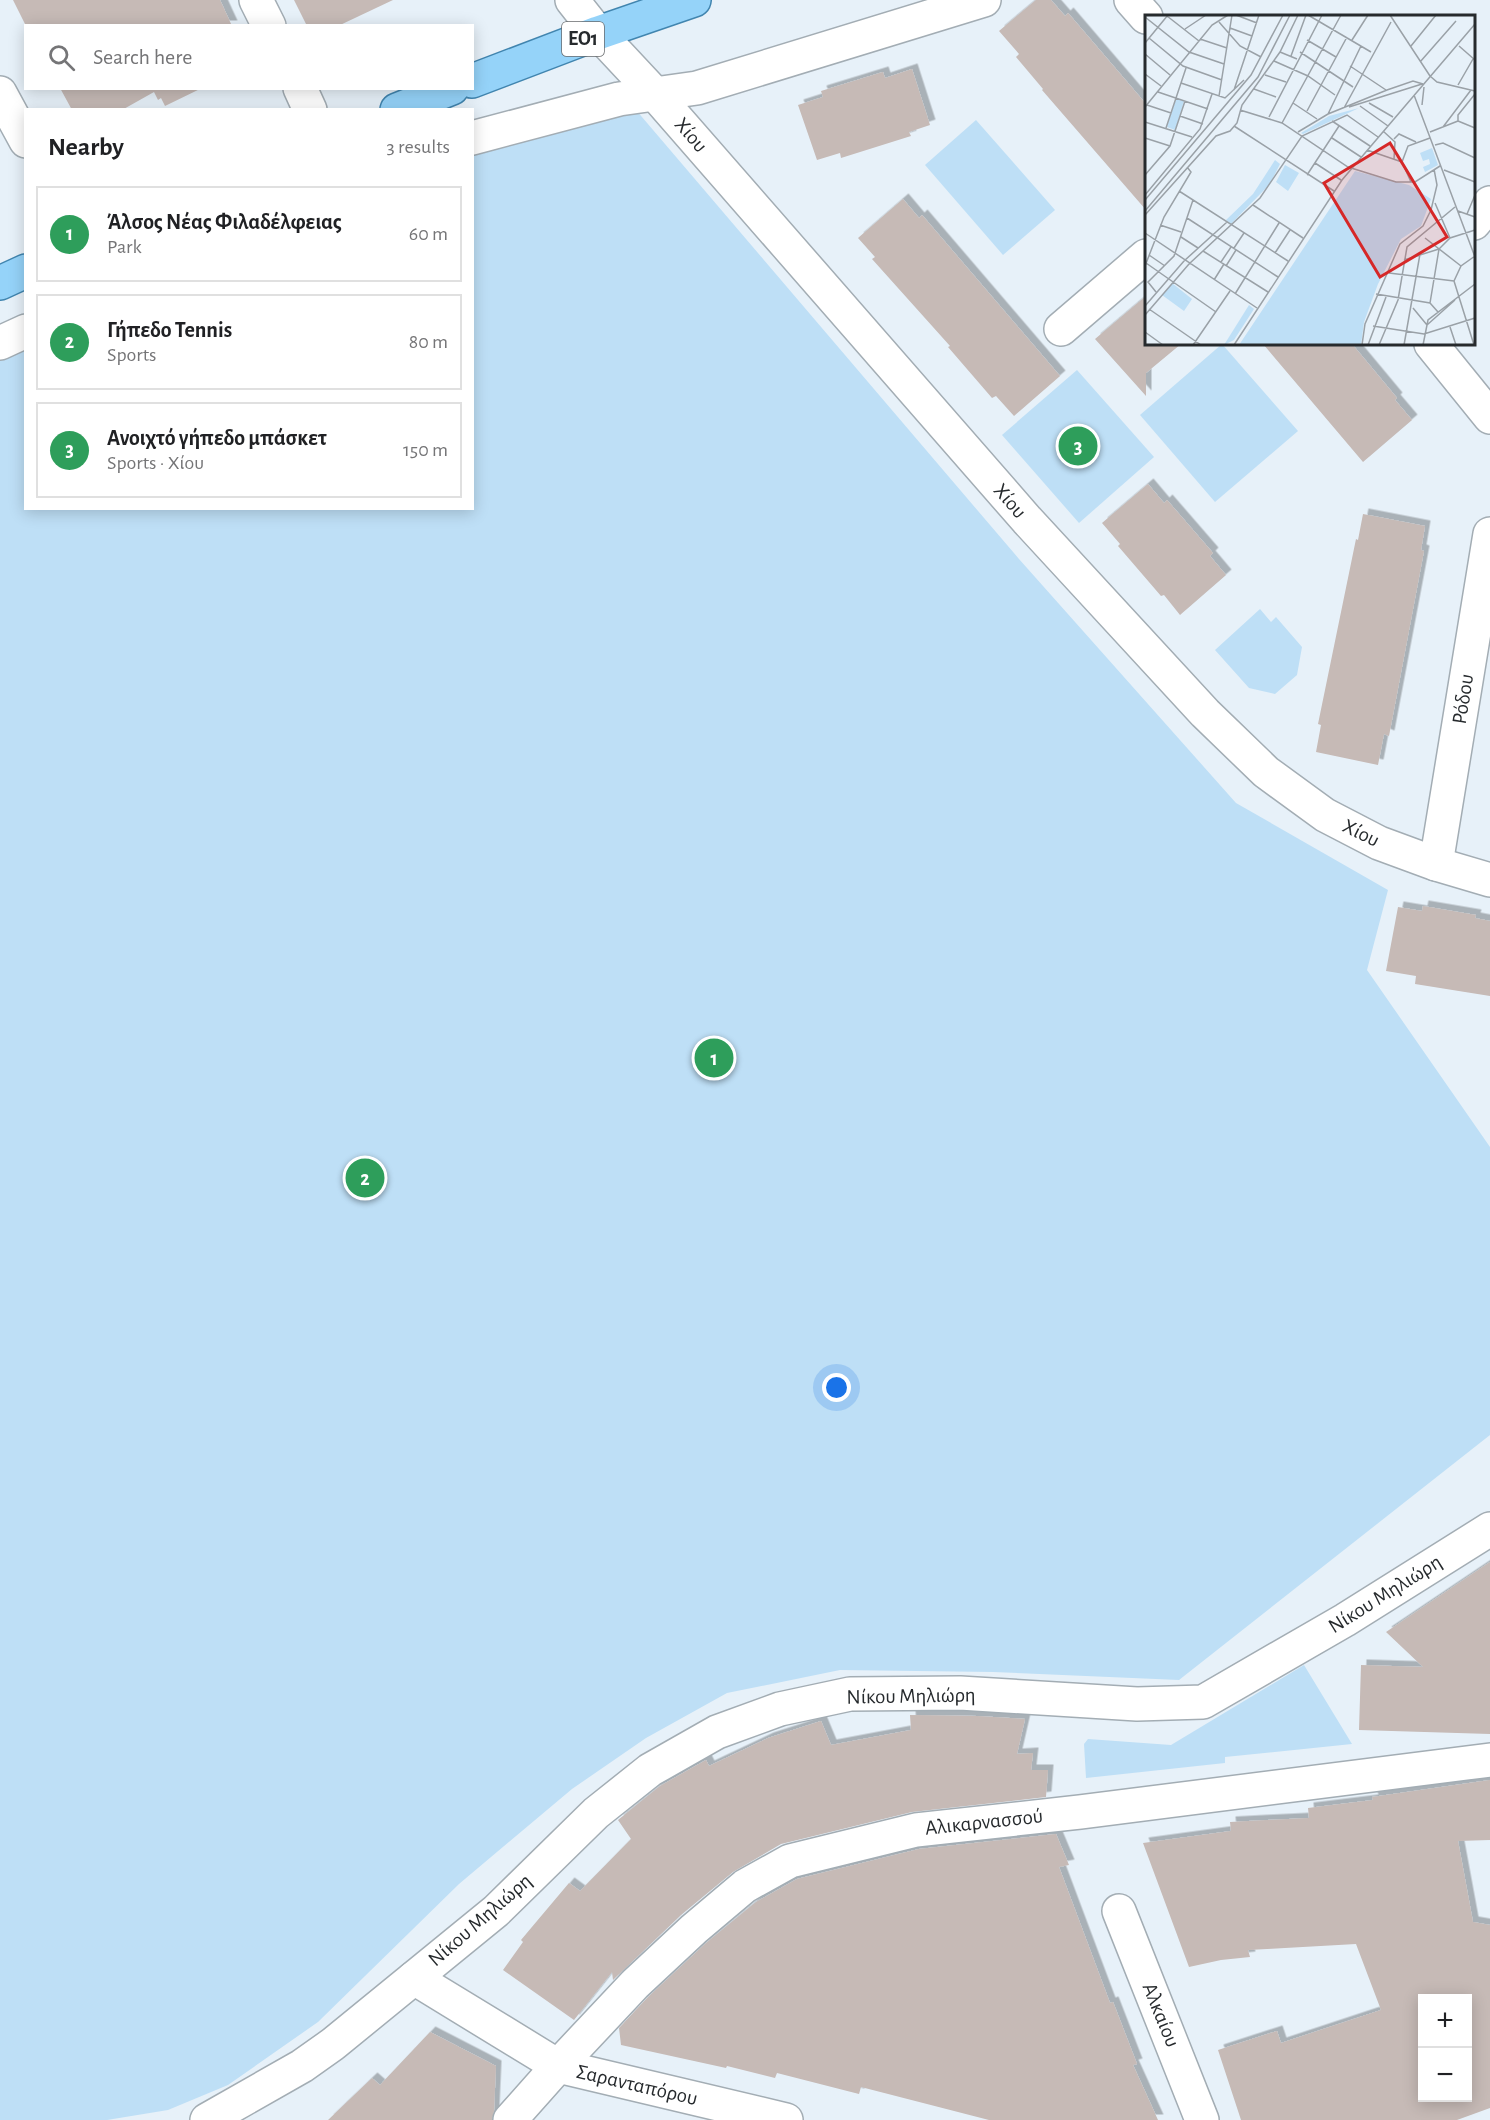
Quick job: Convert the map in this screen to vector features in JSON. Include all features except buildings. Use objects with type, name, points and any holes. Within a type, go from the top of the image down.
[{"type":"main road","name":"ΕΟ1","points":[[474,80],[598,33],[694,0]]},
{"type":"main road","points":[[403,108],[447,90]]},
{"type":"main road","points":[[0,283],[24,272]]},
{"type":"street","points":[[256,0],[268,24]]},
{"type":"street","name":"Χίου","points":[[572,0],[598,33],[655,94],[1026,520],[1205,713],[1266,772],[1325,815],[1379,843],[1436,864],[1490,880]]},
{"type":"street","points":[[474,137],[619,99],[697,88],[984,0]]},
{"type":"street","points":[[1131,0],[1145,16]]},
{"type":"street","points":[[301,90],[309,108]]},
{"type":"street","points":[[0,93],[24,137]]},
{"type":"street","points":[[1475,222],[1490,203]]},
{"type":"street","points":[[1061,329],[1145,257]]},
{"type":"street","points":[[0,343],[24,332]]},
{"type":"street","points":[[1432,345],[1490,417]]},
{"type":"street","name":"Ρόδου","points":[[1436,864],[1490,534]]},
{"type":"street","name":"Νίκου Μηλιώρη","points":[[207,2120],[302,2066],[333,2044],[496,1911],[596,1813],[650,1770],[717,1731],[780,1710],[850,1694],[960,1693],[1137,1704],[1203,1702],[1345,1620],[1490,1529]]},
{"type":"street","name":"Αλικαρνασσού","points":[[510,2120],[635,1984],[694,1929],[745,1886],[790,1861],[916,1830],[1080,1812],[1490,1760]]},
{"type":"street","name":"Αλκαίου","points":[[1119,1911],[1202,2120]]},
{"type":"street","name":"Σαρανταπόρου","points":[[414,1978],[558,2066],[786,2120]]},
{"type":"shaded area","points":[[636,110],[1019,559],[1236,803],[1388,890],[1367,970],[1490,1147],[1490,1435],[1179,1680],[993,1672],[840,1670],[727,1693],[646,1738],[572,1789],[459,1884],[318,2022],[228,2085],[168,2110],[107,2120],[0,2120],[0,356],[24,344],[24,510],[474,510],[474,149]]},
{"type":"shaded area","points":[[976,120],[1055,210],[1003,255],[925,165]]},
{"type":"shaded area","points":[[1223,345],[1298,431],[1215,502],[1140,415]]},
{"type":"shaded area","points":[[1077,370],[1154,457],[1079,523],[1002,435]]},
{"type":"shaded area","points":[[1260,609],[1271,622],[1276,617],[1302,647],[1297,675],[1275,694],[1249,688],[1215,650]]},
{"type":"shaded area","points":[[1304,1665],[1352,1744],[1225,1757],[1225,1763],[1086,1778],[1084,1744],[1088,1739],[1171,1745]]},
{"type":"place","name":"Ανοιχτό γήπεδο μπάσκετ","points":[[1078,446]]},
{"type":"place","name":"Άλσος Νέας Φιλαδέλφειας","points":[[714,1058]]},
{"type":"place","name":"Γήπεδο Tennis","points":[[365,1178]]}]
